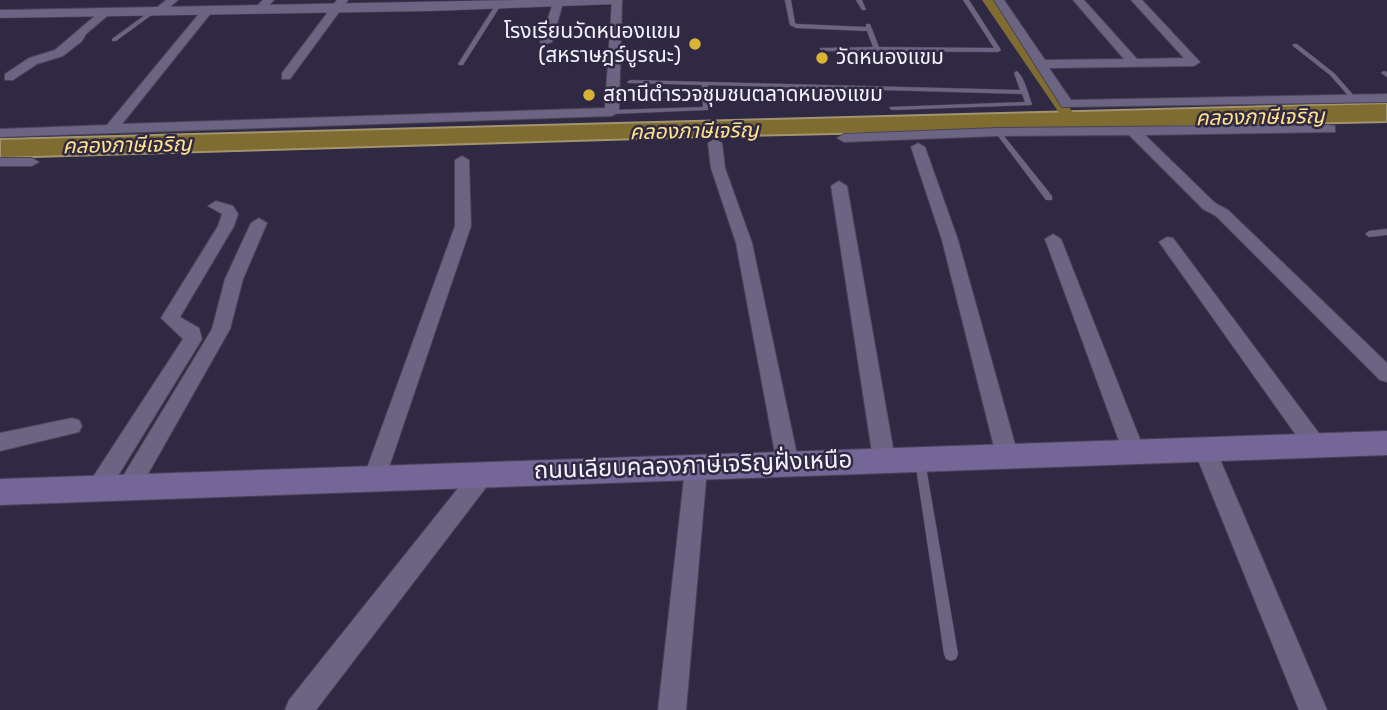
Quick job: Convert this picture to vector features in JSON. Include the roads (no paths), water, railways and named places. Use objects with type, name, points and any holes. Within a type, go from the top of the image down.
[{"type":"main road","name":"ถนนเลียบคลองภาษีเจริญฝั่งเหนือ","points":[[2,495],[374,478],[696,469],[884,458],[1387,443]]},
{"type":"street","points":[[156,11],[173,0]]},
{"type":"street","points":[[0,14],[82,12],[104,6],[156,11],[207,11],[264,5],[498,5],[619,0],[612,112],[0,133]]},
{"type":"street","points":[[999,0],[1067,104],[1387,98]]},
{"type":"street","points":[[1079,0],[1135,64]]},
{"type":"street","points":[[1041,64],[1194,62],[1136,0]]},
{"type":"street","points":[[546,42],[566,2]]},
{"type":"street","points":[[286,76],[331,5]]},
{"type":"street","points":[[9,77],[33,61],[59,53],[78,39],[104,6]]},
{"type":"street","points":[[111,129],[207,11]]},
{"type":"street","points":[[844,138],[998,132],[1330,129]]},
{"type":"street","points":[[1132,130],[1209,206],[1222,213],[1387,375]]},
{"type":"street","points":[[715,143],[718,167],[744,243],[788,464]]},
{"type":"street","points":[[918,147],[950,240],[1007,455]]},
{"type":"street","points":[[374,478],[463,226],[462,160]]},
{"type":"street","points":[[0,162],[32,162]]},
{"type":"street","points":[[839,186],[884,458]]},
{"type":"street","points":[[96,490],[192,339],[192,333],[187,328],[174,323],[170,318],[226,226],[230,214],[227,209],[216,206]]},
{"type":"street","points":[[128,488],[221,329],[234,279],[259,223]]},
{"type":"street","points":[[1053,239],[1134,452]]},
{"type":"street","points":[[1167,242],[1315,446]]},
{"type":"street","points":[[0,442],[72,426]]},
{"type":"street","points":[[1205,450],[1313,710]]},
{"type":"street","points":[[672,710],[696,469]]},
{"type":"street","points":[[299,710],[483,474]]},
{"type":"lane","points":[[788,0],[792,24],[869,27],[877,49]]},
{"type":"lane","points":[[859,0],[863,9]]},
{"type":"lane","points":[[822,49],[998,50],[966,0]]},
{"type":"lane","points":[[461,64],[498,5]]},
{"type":"lane","points":[[114,40],[156,11]]},
{"type":"lane","points":[[1296,45],[1332,74],[1354,99]]},
{"type":"lane","points":[[892,108],[1029,104],[1017,73]]},
{"type":"lane","points":[[629,82],[1025,92]]},
{"type":"lane","points":[[612,112],[706,109],[705,83]]},
{"type":"lane","points":[[998,132],[1049,198]]},
{"type":"lane","points":[[1369,234],[1387,232]]},
{"type":"lane","points":[[919,457],[951,654]]},
{"type":"water","name":"คลองภาษีเจริญ","points":[[1387,103],[1387,122],[742,136],[0,158],[0,139]]},
{"type":"waterway","points":[[988,0],[1071,120]]},
{"type":"place","name":"โรงเรียนวัดหนองแขม (สหราษฎร์บูรณะ)","points":[[695,44]]},
{"type":"place","name":"วัดหนองแขม","points":[[822,58]]},
{"type":"place","name":"สถานีตำรวจชุมชนตลาดหนองแขม","points":[[589,95]]}]
